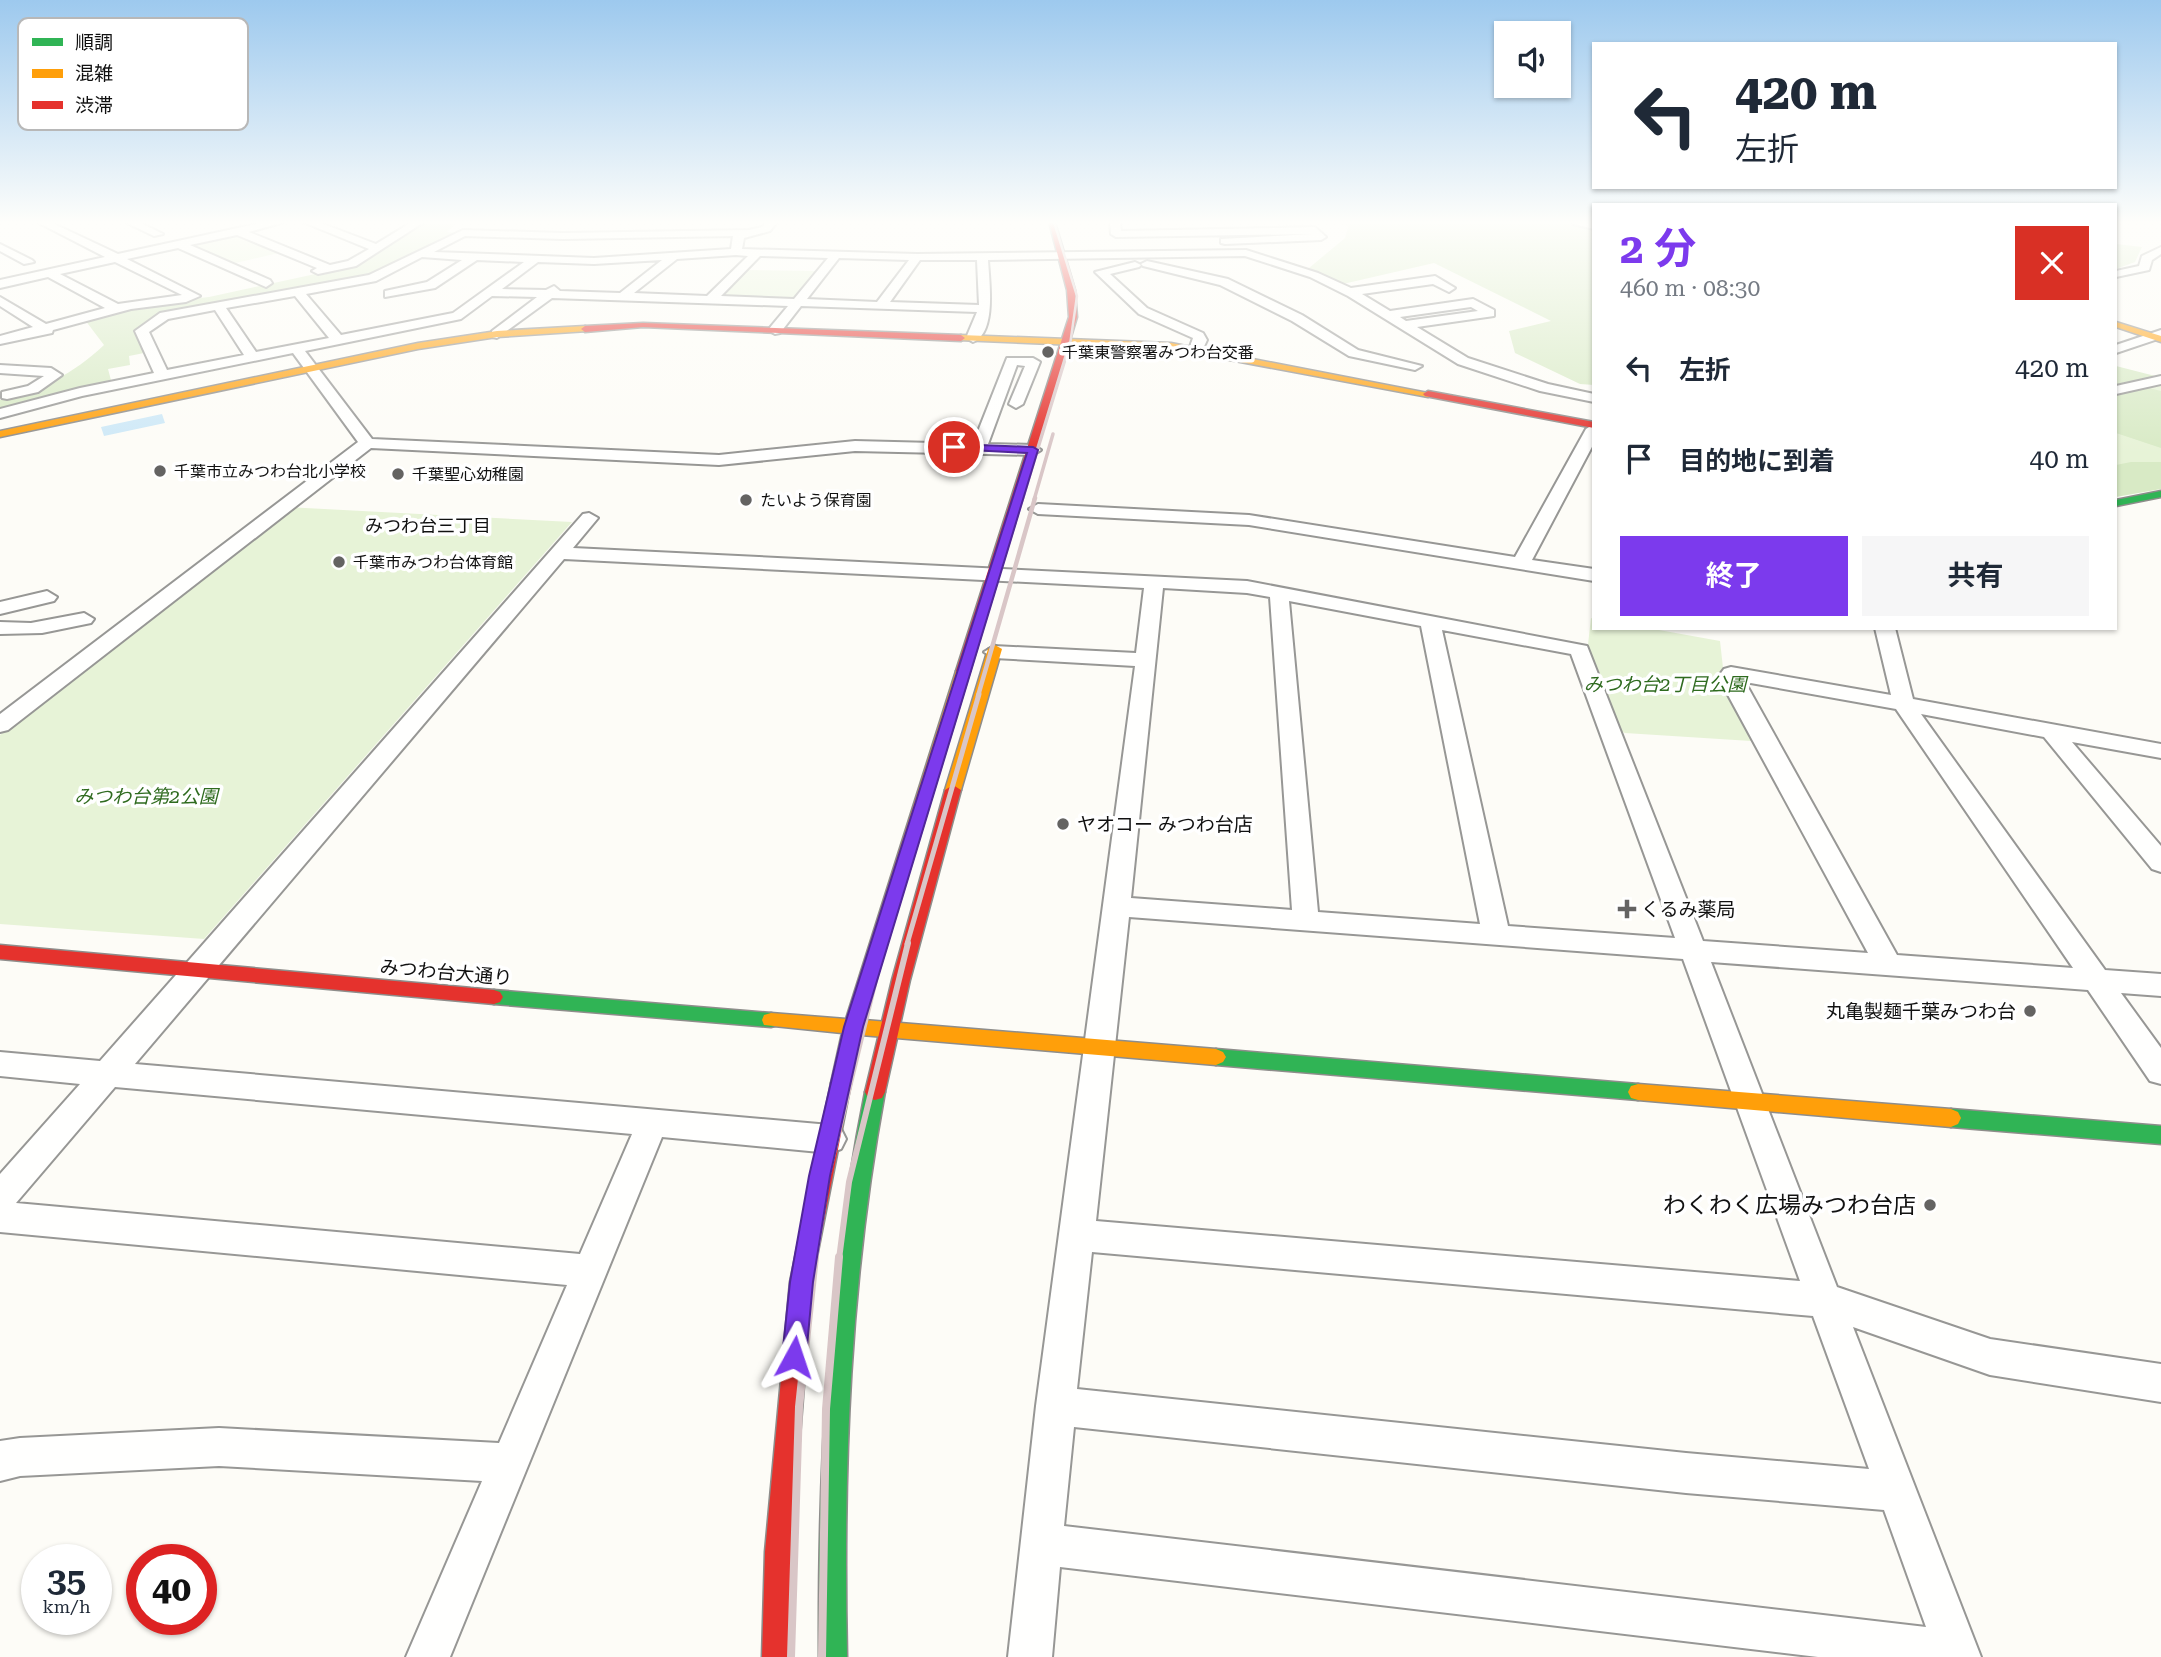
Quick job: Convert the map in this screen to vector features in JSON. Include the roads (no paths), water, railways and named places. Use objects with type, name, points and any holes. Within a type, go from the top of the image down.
[{"type":"street","points":[[99,299],[115,308]]},
{"type":"street","points":[[0,340],[47,330],[115,308],[177,299]]},
{"type":"street","points":[[163,376],[142,331],[164,316],[253,299]]},
{"type":"street","points":[[304,299],[338,340]]},
{"type":"street","points":[[394,299],[419,324]]},
{"type":"street","points":[[0,414],[80,392],[457,316],[479,299]]},
{"type":"street","points":[[498,334],[541,299]]},
{"type":"street","points":[[690,299],[985,309]]},
{"type":"street","points":[[881,305],[885,299]]},
{"type":"street","points":[[973,338],[985,309],[984,299]]},
{"type":"street","points":[[776,1657],[778,1552],[801,1282],[820,1176],[853,1027],[1067,341],[1074,299]]},
{"type":"street","points":[[1076,365],[1084,342],[1088,299]]},
{"type":"street","points":[[1130,299],[1143,312],[1198,336],[1200,340],[1196,350]]},
{"type":"street","points":[[1259,299],[1297,318],[1354,353],[1415,366]]},
{"type":"street","points":[[1361,299],[1463,361],[1545,388],[1592,398]]},
{"type":"street","points":[[0,301],[47,330]]},
{"type":"street","points":[[775,330],[797,301]]},
{"type":"street","points":[[1387,315],[1473,303],[1490,313],[1404,325]]},
{"type":"street","points":[[218,306],[253,358]]},
{"type":"street","points":[[2117,324],[2159,337]]},
{"type":"street","points":[[0,435],[418,346],[498,334],[643,326],[1067,341],[1196,350],[1592,427]]},
{"type":"street","points":[[2117,349],[2159,337]]},
{"type":"street","points":[[1393,387],[1436,344]]},
{"type":"street","points":[[297,349],[367,443]]},
{"type":"street","points":[[979,448],[1012,361],[1033,362],[1016,404]]},
{"type":"street","points":[[0,369],[51,372],[55,375],[33,389],[0,397]]},
{"type":"street","points":[[2117,390],[2161,380]]},
{"type":"street","points":[[1521,563],[1592,431]]},
{"type":"street","points":[[0,725],[367,443],[719,460],[855,446],[1033,450]]},
{"type":"street","points":[[1574,465],[1592,468]]},
{"type":"street","points":[[2117,503],[2161,494]]},
{"type":"street","points":[[1037,509],[1249,520],[1592,575]]},
{"type":"street","points":[[0,1198],[562,553],[589,518]]},
{"type":"street","points":[[562,553],[1247,587],[1580,650],[1959,1655],[1041,1544]]},
{"type":"street","points":[[1030,1657],[1055,1406],[1119,907],[1154,583]]},
{"type":"street","points":[[1279,593],[1306,921]]},
{"type":"street","points":[[0,608],[47,597]]},
{"type":"street","points":[[0,628],[59,625],[84,619]]},
{"type":"street","points":[[1430,622],[1496,935]]},
{"type":"street","points":[[1886,630],[1905,706],[2161,1072]]},
{"type":"street","points":[[833,1657],[830,1539],[834,1408],[858,1182],[888,1030],[996,646],[1146,660]]},
{"type":"street","points":[[1888,964],[1739,695],[1731,673],[2161,751]]},
{"type":"street","points":[[2053,733],[2161,863]]},
{"type":"street","points":[[1119,907],[2161,985]]},
{"type":"street","name":"みつわ台大通り","points":[[0,953],[198,972],[2161,1135]]},
{"type":"street","points":[[0,1064],[830,1139]]},
{"type":"street","points":[[428,1657],[652,1124]]},
{"type":"street","points":[[0,1217],[590,1271]]},
{"type":"street","points":[[1077,1235],[1825,1300],[1990,1357],[2161,1383]]},
{"type":"street","points":[[1055,1406],[1686,1473],[1896,1490]]},
{"type":"street","points":[[0,1461],[20,1457],[219,1447],[510,1463]]},
{"type":"water","points":[[162,414],[165,423],[104,436],[101,427]]},
{"type":"railway","points":[[1070,345],[1077,299]]},
{"type":"railway","points":[[1022,500],[1070,343]]},
{"type":"railway","points":[[1034,500],[1053,434]]},
{"type":"railway","points":[[961,696],[1022,498]]},
{"type":"railway","points":[[978,696],[1035,498]]},
{"type":"railway","points":[[883,944],[961,694]]},
{"type":"railway","points":[[907,944],[979,694]]},
{"type":"railway","points":[[815,1259],[827,1178],[884,943]]},
{"type":"railway","points":[[839,1259],[849,1182],[908,943]]},
{"type":"railway","points":[[791,1657],[799,1407],[815,1257]]},
{"type":"railway","points":[[822,1657],[826,1409],[839,1257]]},
{"type":"place","name":"千葉東警察署みつわ台交番","points":[[1048,352]]},
{"type":"place","name":"千葉市立みつわ台北小学校","points":[[160,471]]},
{"type":"place","name":"千葉聖心幼稚園","points":[[398,474]]},
{"type":"place","name":"たいよう保育園","points":[[746,500]]},
{"type":"place","name":"千葉市みつわ台体育館","points":[[339,562]]},
{"type":"place","name":"ヤオコー みつわ台店","points":[[1063,824]]},
{"type":"place","name":"くるみ薬局","points":[[1627,909]]},
{"type":"place","name":"丸亀製麺千葉みつわ台","points":[[2030,1011]]},
{"type":"place","name":"わくわく広場みつわ台店","points":[[1930,1205]]},
{"type":"district","name":"みつわ台三丁目","points":[[428,526]]},
{"type":"park label","name":"みつわ台2丁目公園","points":[[1665,684]]},
{"type":"park label","name":"みつわ台第2公園","points":[[146,796]]}]
